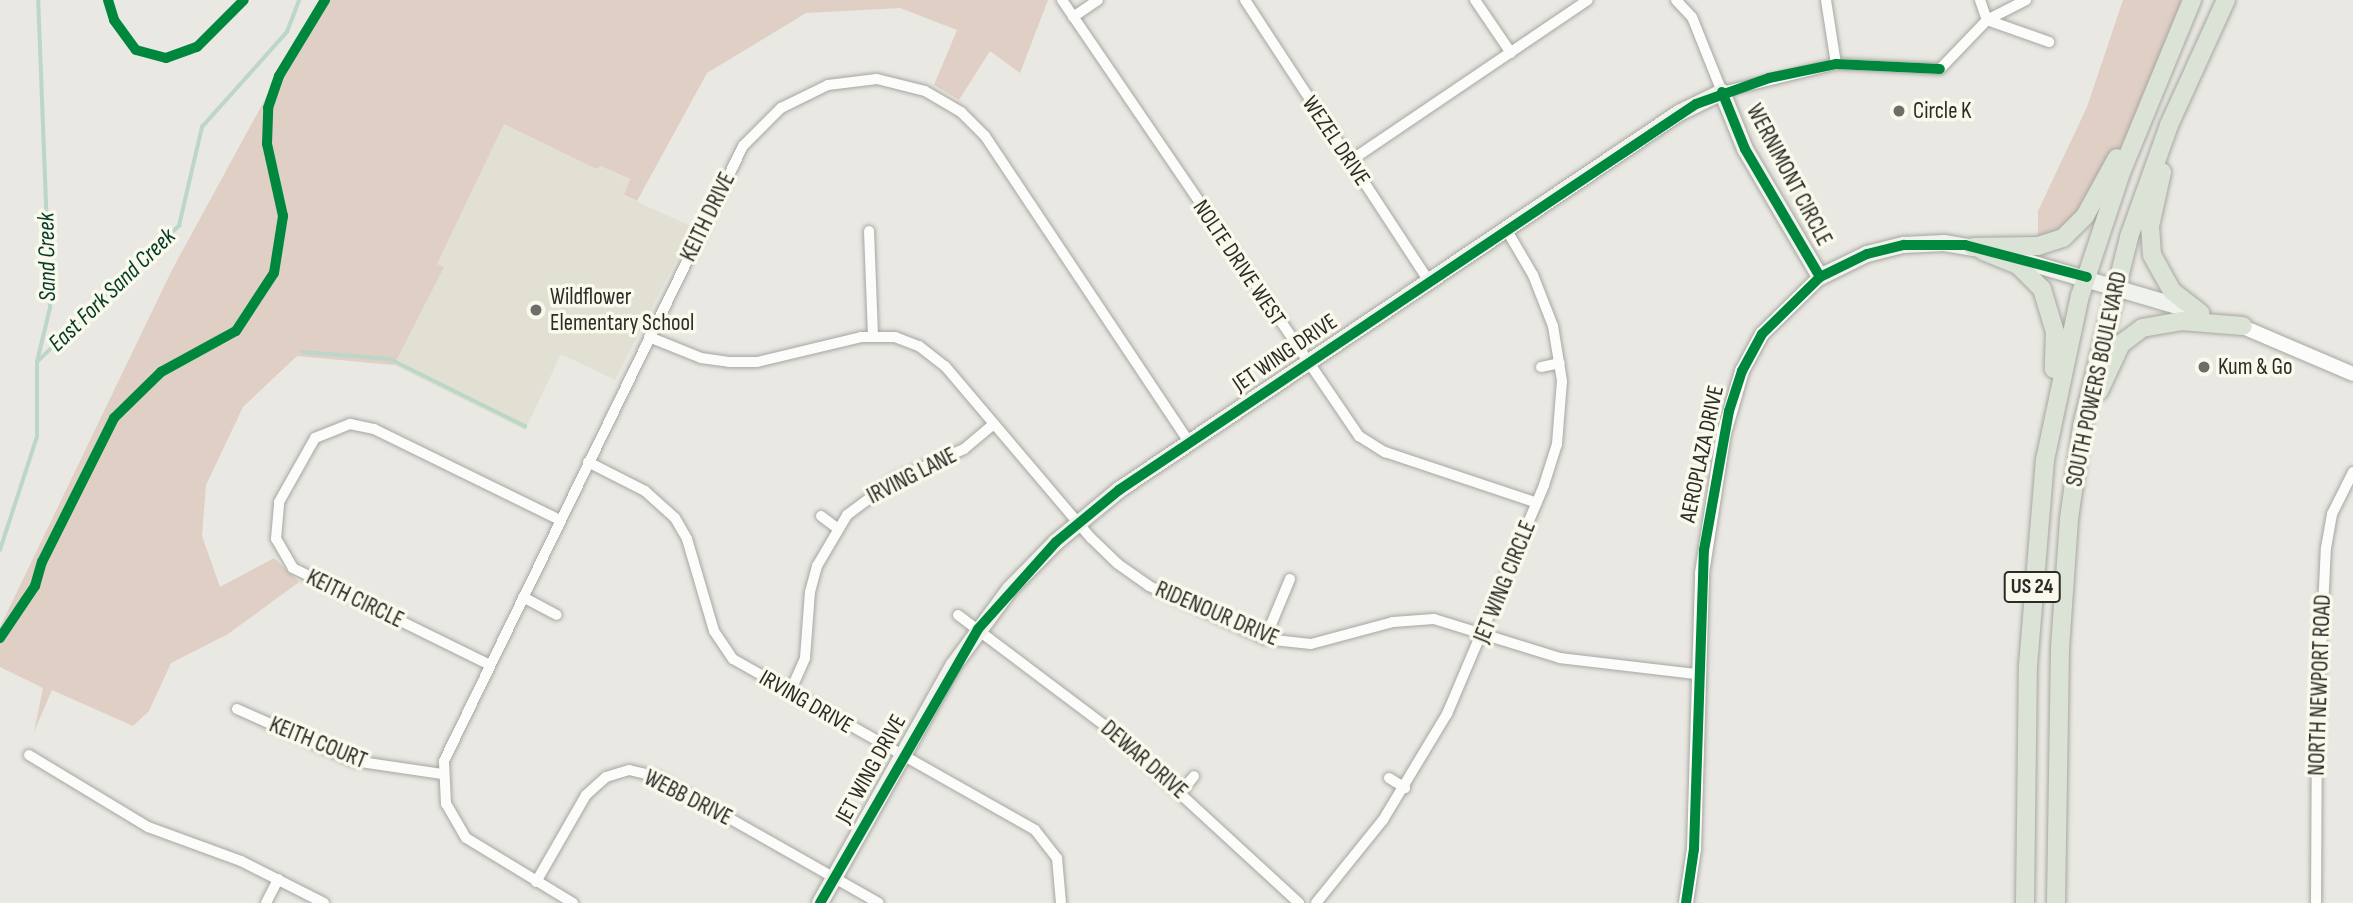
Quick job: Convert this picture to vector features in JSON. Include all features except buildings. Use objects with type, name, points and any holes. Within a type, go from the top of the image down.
[{"type":"highway","name":"SOUTH POWERS BOULEVARD","points":[[2025,903],[2028,666],[2045,460],[2087,277],[2159,74],[2192,0]]},
{"type":"highway","name":"SOUTH POWERS BOULEVARD","points":[[2056,903],[2060,649],[2074,479],[2115,287],[2151,172],[2193,69],[2226,0]]},
{"type":"highway","points":[[2193,69],[2168,146],[2149,242],[2163,280],[2200,313]]},
{"type":"highway","points":[[1973,247],[2038,246],[2063,237],[2075,227],[2102,188],[2159,74]]},
{"type":"highway","points":[[1973,247],[2018,265],[2049,302],[2055,348],[2045,460]]},
{"type":"highway","points":[[2074,479],[2107,370],[2131,335],[2163,321],[2243,326]]},
{"type":"main road","name":"JET WING DRIVE","points":[[820,903],[901,757],[978,629],[1010,589],[1078,522],[1306,363],[1654,127],[1723,92]]},
{"type":"main road","name":"WERNIMONT CIRCLE","points":[[1723,92],[1745,149],[1820,277]]},
{"type":"main road","name":"AEROPLAZA DRIVE","points":[[1820,277],[1844,263],[1889,248],[1944,243],[1973,247],[2087,277],[2200,313]]},
{"type":"street","name":"NOLTE DRIVE WEST","points":[[1062,0],[1349,426],[1370,444],[1536,503]]},
{"type":"street","points":[[1073,17],[1098,0]]},
{"type":"street","name":"WEZEL DRIVE","points":[[1245,0],[1429,281]]},
{"type":"street","points":[[1475,0],[1511,53]]},
{"type":"street","points":[[1350,161],[1588,0]]},
{"type":"street","name":"WERNIMONT CIRCLE","points":[[1676,0],[1692,17],[1723,92]]},
{"type":"street","points":[[1826,0],[1836,64]]},
{"type":"street","points":[[1980,0],[1987,20]]},
{"type":"street","points":[[1987,20],[2026,0]]},
{"type":"street","points":[[1987,20],[2049,42]]},
{"type":"street","name":"JET WING DRIVE","points":[[1723,92],[1836,64],[1940,69],[1987,20]]},
{"type":"street","name":"KEITH DRIVE","points":[[573,903],[536,883],[466,838],[450,817],[442,774],[448,747],[743,146],[764,121],[798,97],[828,85],[860,80],[894,81],[944,100],[985,136],[1190,443]]},
{"type":"street","name":"JET WING CIRCLE","points":[[1316,903],[1405,788],[1447,714],[1485,631],[1536,503],[1561,424],[1560,363],[1543,295],[1506,229]]},
{"type":"street","points":[[869,231],[873,336]]},
{"type":"street","name":"AEROPLAZA DRIVE","points":[[1686,903],[1694,849],[1697,674],[1704,550],[1734,393],[1762,334],[1820,277]]},
{"type":"street","name":"AEROPLAZA DRIVE","points":[[2200,313],[2243,326],[2353,374]]},
{"type":"street","name":"RIDENOUR DRIVE","points":[[649,337],[701,358],[743,363],[873,336],[895,337],[932,354],[1104,552],[1149,586],[1265,639],[1311,644],[1421,618],[1485,631],[1560,659],[1697,674]]},
{"type":"street","points":[[1541,367],[1560,363]]},
{"type":"street","name":"KEITH CIRCLE","points":[[490,665],[293,568],[276,539],[279,502],[314,438],[350,424],[374,429],[560,520]]},
{"type":"street","name":"IRVING LANE","points":[[790,692],[805,658],[813,579],[837,528],[858,504],[881,488],[951,457],[994,424]]},
{"type":"street","name":"IRVING DRIVE","points":[[588,462],[645,491],[666,508],[687,539],[714,631],[724,650],[790,692],[1046,839],[1057,858],[1061,903]]},
{"type":"street","name":"NORTH NEWPORT ROAD","points":[[2316,903],[2317,736],[2326,548],[2332,514],[2353,472]]},
{"type":"street","points":[[821,516],[837,528]]},
{"type":"street","points":[[1265,639],[1290,579]]},
{"type":"street","points":[[523,597],[557,615]]},
{"type":"street","name":"DEWAR DRIVE","points":[[958,615],[1113,732],[1182,791],[1299,903]]},
{"type":"street","name":"KEITH COURT","points":[[237,709],[354,761],[442,774]]},
{"type":"street","points":[[29,755],[148,827],[222,852],[324,903]]},
{"type":"street","name":"WEBB DRIVE","points":[[536,883],[586,794],[606,777],[629,770],[654,776],[879,903]]},
{"type":"street","points":[[1182,791],[1194,776]]},
{"type":"street","points":[[1389,778],[1405,788]]},
{"type":"street","points":[[266,903],[278,879]]},
{"type":"shaded area","points":[[319,0],[1048,0],[1020,73],[990,51],[959,100],[934,85],[957,30],[900,8],[806,13],[707,73],[637,201],[624,195],[630,179],[600,166],[596,169],[504,124],[437,264],[444,267],[394,365],[297,356],[243,407],[206,485],[202,536],[220,587],[274,558],[299,582],[228,634],[171,663],[149,711],[133,726],[52,690],[34,732],[43,688],[0,667],[0,627],[172,270]]},
{"type":"shaded area","points":[[2123,0],[2194,0],[2091,206],[2038,246],[2038,211],[2087,107]]},
{"type":"shaded area","name":"Wildflower Elementary School","points":[[504,124],[595,169],[599,166],[630,180],[624,196],[693,227],[615,380],[561,354],[525,430],[394,365],[443,268],[437,264]]},
{"type":"waterway","name":"Sand Creek","points":[[0,550],[37,437],[37,362],[50,308],[38,0]]},
{"type":"waterway","name":"East Fork Sand Creek","points":[[37,362],[179,226],[202,127],[287,32],[299,0]]},
{"type":"waterway","points":[[303,352],[390,359],[525,426]]},
{"type":"cycle path","points":[[108,0],[114,20],[136,50],[166,58],[197,47],[244,0]]},
{"type":"cycle path","points":[[0,638],[35,586],[42,562],[114,418],[161,372],[236,331],[274,273],[283,216],[267,144],[268,108],[279,76],[325,0]]},
{"type":"cycle path","points":[[820,903],[978,629],[1056,542],[1119,490],[1696,104],[1769,78],[1836,64],[1940,69]]},
{"type":"cycle path","points":[[1722,92],[1745,149],[1820,277]]},
{"type":"cycle path","points":[[1686,903],[1694,849],[1704,550],[1729,411],[1742,371],[1762,334],[1820,277],[1867,254],[1904,245],[1965,245],[2087,277]]},
{"type":"place","name":"Circle K","points":[[1899,111]]},
{"type":"place","name":"Wildflower Elementary School","points":[[536,310]]},
{"type":"place","name":"Kum & Go","points":[[2204,367]]}]
